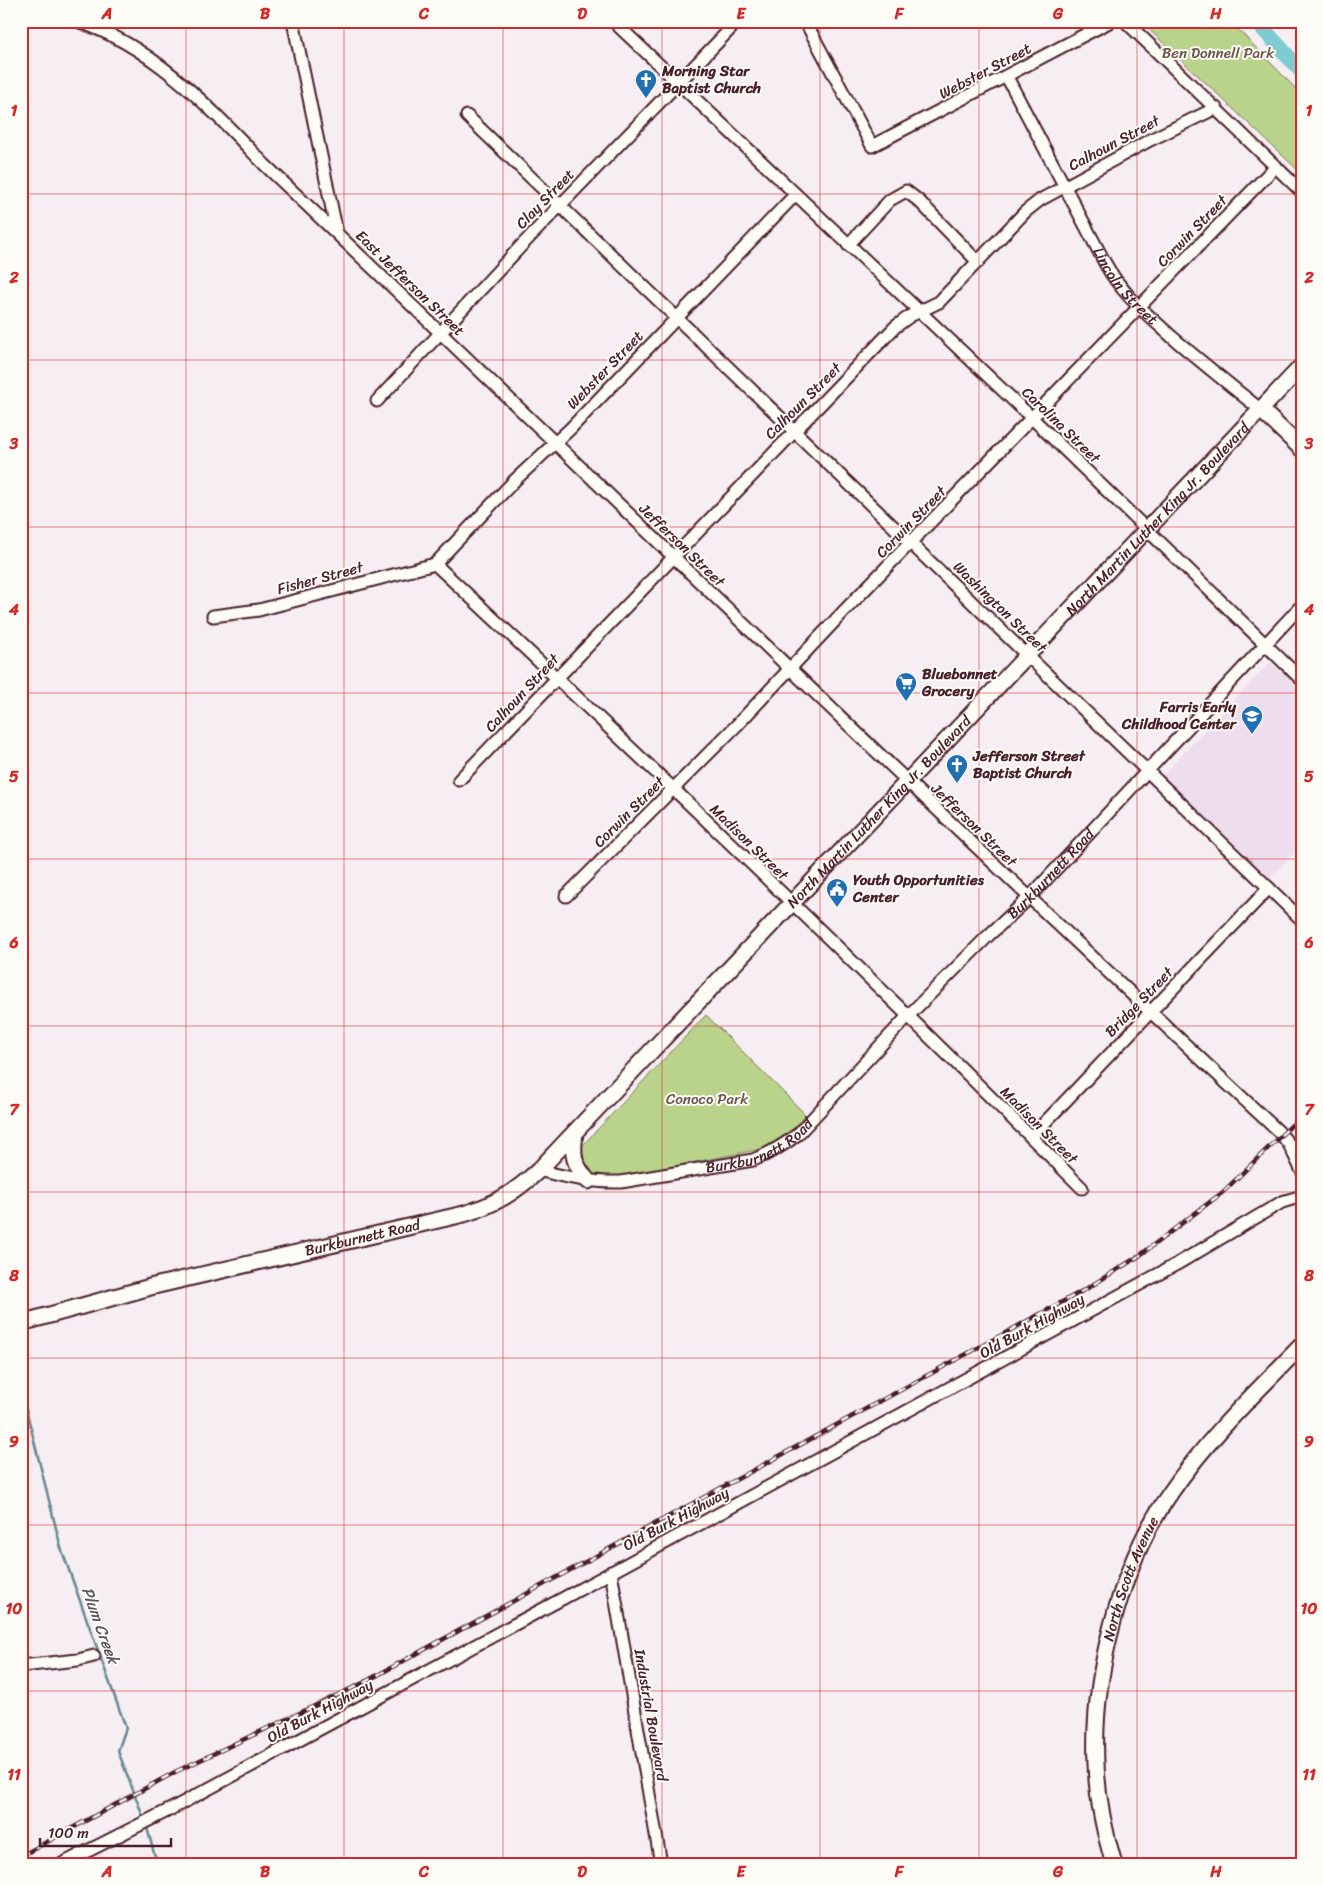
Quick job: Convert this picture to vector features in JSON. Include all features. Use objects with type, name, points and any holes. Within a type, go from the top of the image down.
[{"type":"main road","name":"North Martin Luther King Jr. Boulevard","points":[[539,1170],[790,903],[1148,530],[1302,366]]},
{"type":"main road","name":"Lincoln Street","points":[[1261,410],[1302,449]]},
{"type":"main road","points":[[575,1132],[574,1160],[576,1167],[588,1181]]},
{"type":"main road","name":"Burkburnett Road","points":[[21,1323],[154,1286],[464,1214],[499,1201],[519,1189],[539,1170]]},
{"type":"main road","name":"North Scott Avenue","points":[[1114,1864],[1100,1805],[1096,1744],[1099,1700],[1107,1649],[1123,1592],[1138,1554],[1169,1494],[1201,1452],[1302,1345]]},
{"type":"street","points":[[77,21],[101,29],[123,40],[184,85],[337,233]]},
{"type":"street","name":"East Jefferson Street","points":[[293,21],[337,233],[554,443]]},
{"type":"street","name":"Carolina Street","points":[[613,21],[795,196],[1032,418],[1302,680]]},
{"type":"street","name":"Clay Street","points":[[376,401],[738,21]]},
{"type":"street","name":"Webster Street","points":[[805,21],[872,146],[1111,21]]},
{"type":"street","points":[[1125,21],[1302,192]]},
{"type":"street","name":"Lincoln Street","points":[[1007,77],[1109,270],[1139,308],[1214,373],[1261,410]]},
{"type":"street","name":"Calhoun Street","points":[[459,780],[895,326],[939,302],[1025,212],[1040,200],[1065,185],[1216,108]]},
{"type":"street","name":"Washington Street","points":[[467,116],[793,431],[1028,654],[1302,920]]},
{"type":"street","name":"Corwin Street","points":[[566,896],[674,790],[1276,166]]},
{"type":"street","points":[[848,245],[890,200],[906,191],[919,201],[978,262]]},
{"type":"street","name":"Webster Street","points":[[434,564],[795,196]]},
{"type":"street","name":"Jefferson Street","points":[[554,443],[1150,1013],[1278,1132],[1289,1144],[1302,1171]]},
{"type":"street","name":"Fisher Street","points":[[213,616],[259,610],[434,564]]},
{"type":"street","name":"Madison Street","points":[[434,564],[674,790],[908,1016],[1082,1188]]},
{"type":"street","name":"Burkburnett Road","points":[[539,1170],[588,1181],[621,1182],[753,1160],[772,1153],[798,1134],[908,1016],[988,936],[1030,898],[1302,605]]},
{"type":"street","name":"Bridge Street","points":[[1031,1137],[1269,888]]},
{"type":"street","name":"Old Burk Highway","points":[[62,1864],[138,1826],[611,1572],[1177,1264],[1282,1202],[1302,1196]]},
{"type":"street","name":"Industrial Boulevard","points":[[611,1572],[661,1864]]},
{"type":"street","points":[[21,1666],[78,1660],[94,1656]]},
{"type":"shaded area","name":"Farris Early Childhood Center","points":[[1270,662],[1302,692],[1302,845],[1268,880],[1161,777]]},
{"type":"green space","name":"Ben Donnell Park","points":[[1140,21],[1230,21],[1302,95],[1302,174]]},
{"type":"green space","name":"Conoco Park","points":[[706,1015],[806,1115],[786,1136],[775,1144],[761,1149],[609,1179],[588,1175],[578,1150]]},
{"type":"waterway","points":[[1256,21],[1302,72]]},
{"type":"waterway","name":"Plum Creek","points":[[21,1389],[61,1548],[126,1728],[118,1751],[144,1819]]},
{"type":"waterway","name":"Plum Creek","points":[[146,1824],[157,1864]]},
{"type":"railway","points":[[21,1856],[177,1771],[363,1683],[1086,1289],[1139,1256],[1223,1192],[1302,1115]]},
{"type":"place","name":"Morning Star Baptist Church","points":[[646,99]]},
{"type":"place","name":"Bluebonnet Grocery","points":[[906,702]]},
{"type":"place","name":"Farris Early Childhood Center","points":[[1252,735]]},
{"type":"place","name":"Jefferson Street Baptist Church","points":[[957,784]]},
{"type":"place","name":"Youth Opportunities Center","points":[[837,908]]}]
